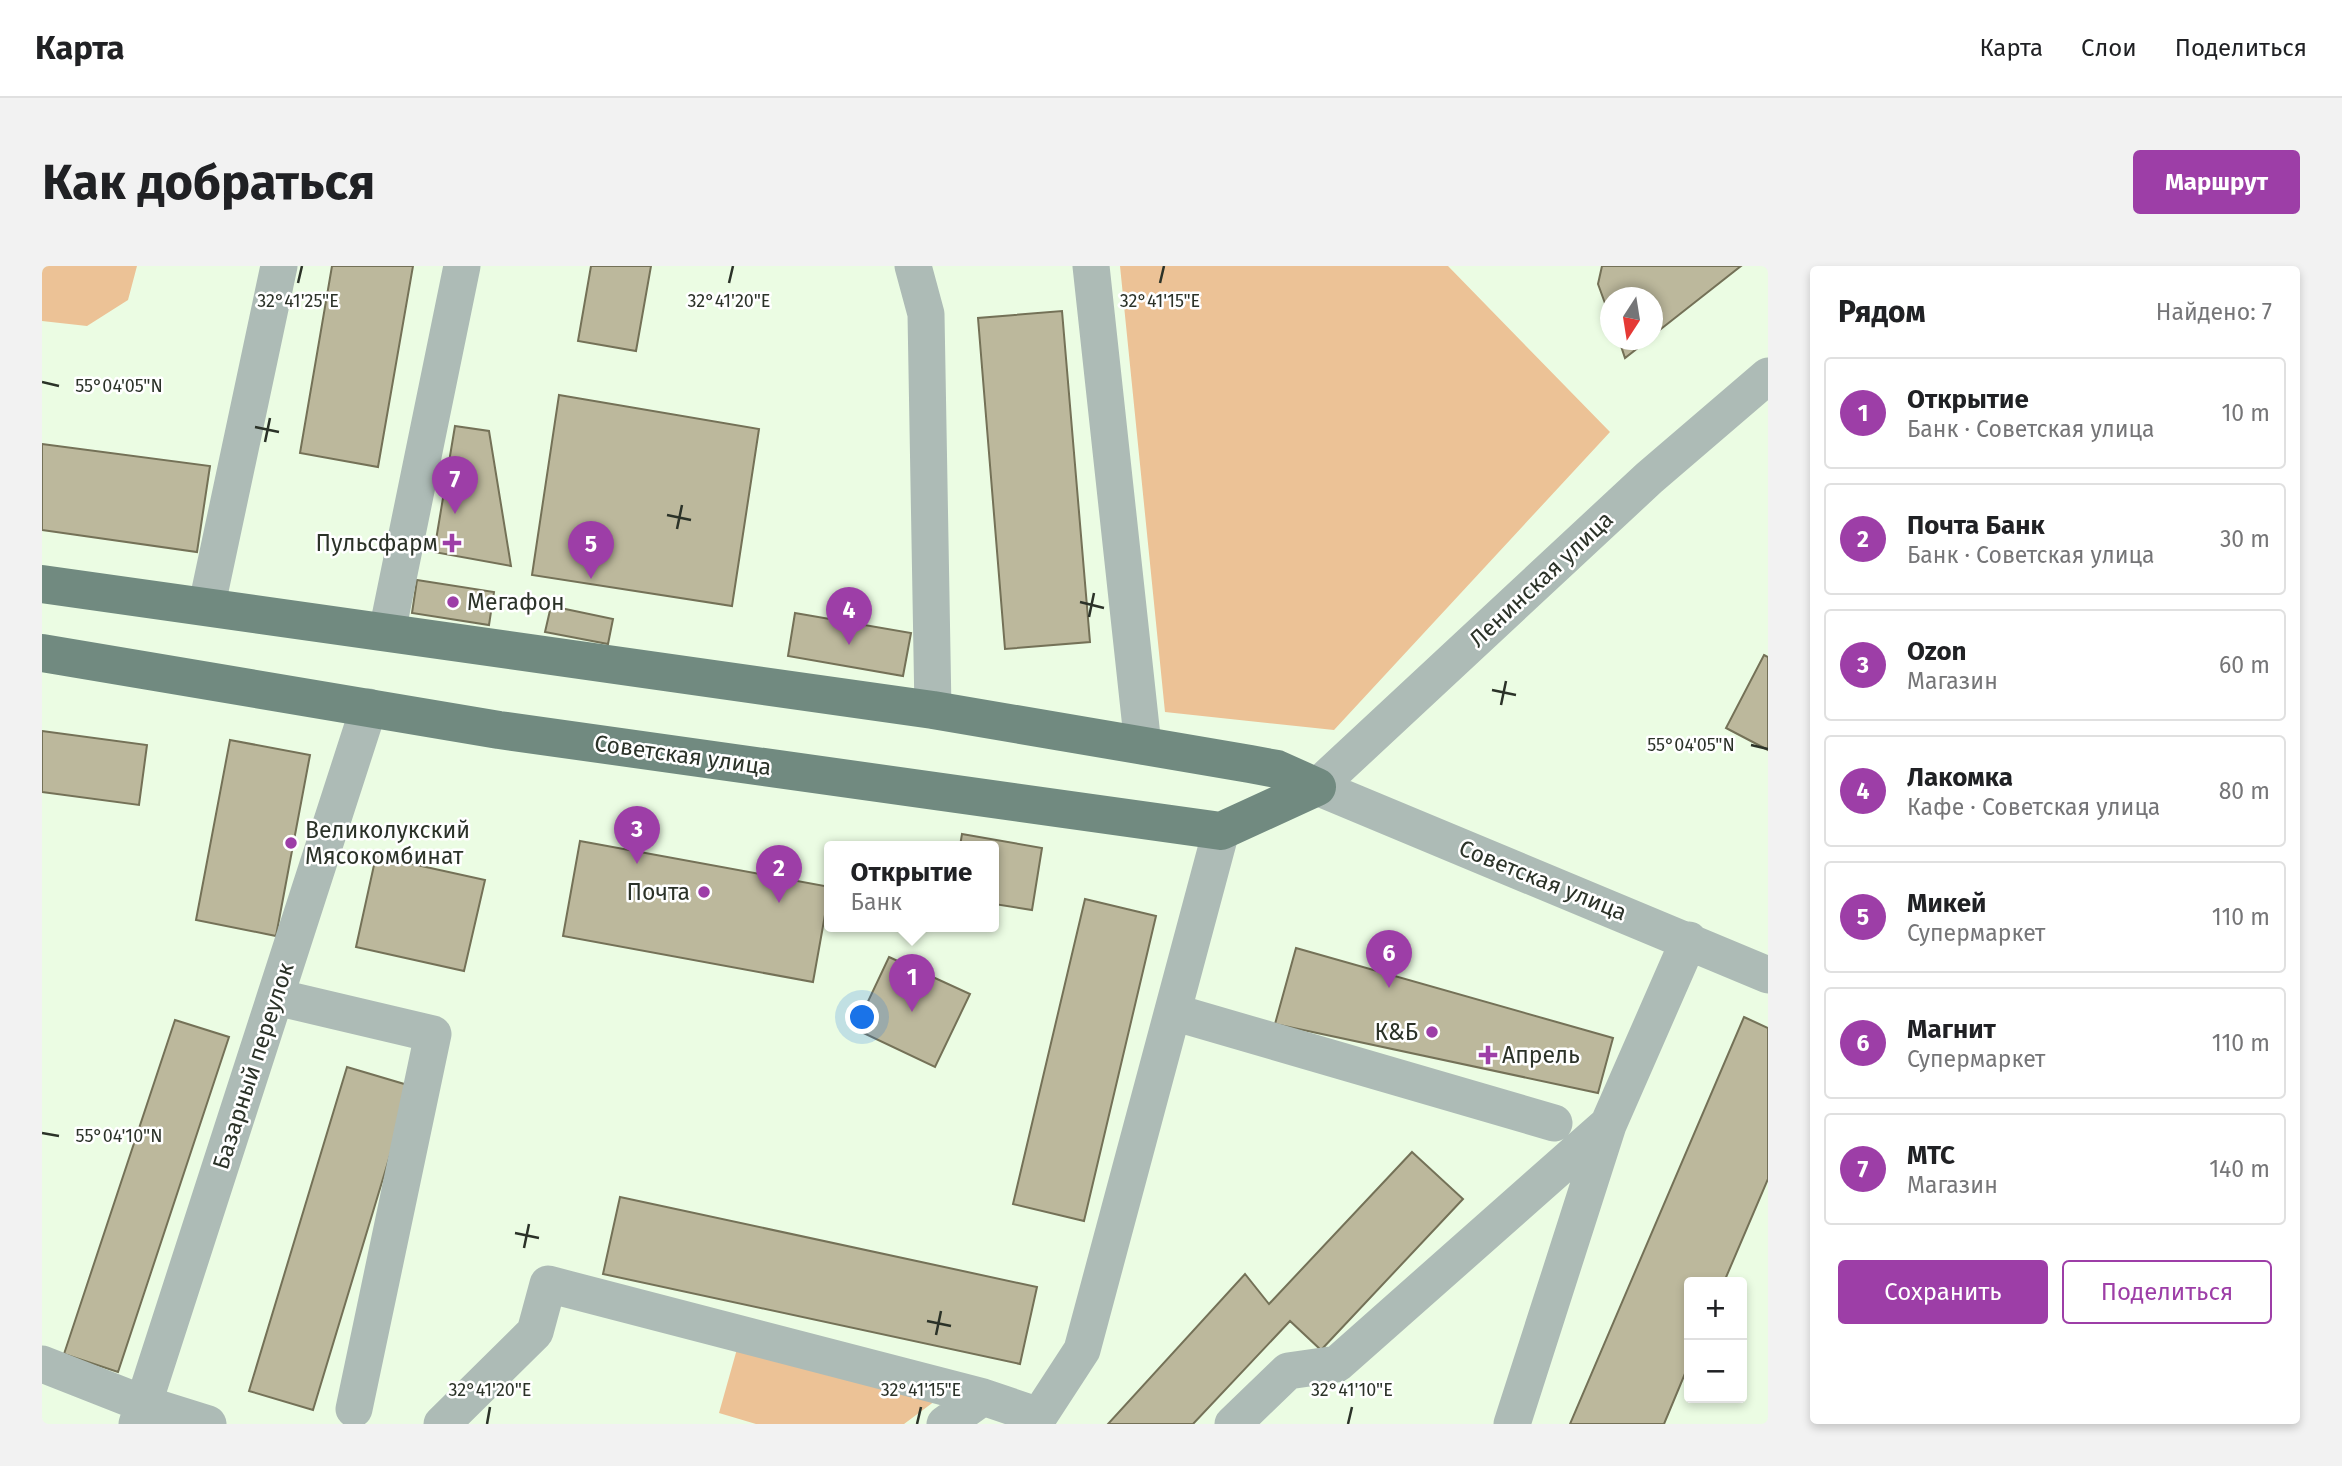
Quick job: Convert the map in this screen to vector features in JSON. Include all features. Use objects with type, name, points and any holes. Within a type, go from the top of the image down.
[{"type":"main road","name":"Советская улица","points":[[42,584],[933,710],[1277,769],[1317,787]]},
{"type":"main road","name":"Советская улица","points":[[42,653],[499,730],[1221,831]]},
{"type":"main road","points":[[1221,831],[1317,787]]},
{"type":"street","points":[[209,595],[279,266]]},
{"type":"street","points":[[387,632],[462,266]]},
{"type":"street","points":[[913,266],[926,314],[933,710]]},
{"type":"street","points":[[1091,266],[1143,746]]},
{"type":"street","name":"Ленинская улица","points":[[1317,787],[1649,478],[1768,376]]},
{"type":"street","name":"Базарный переулок","points":[[140,1414],[369,707]]},
{"type":"street","name":"Советская улица","points":[[1317,787],[1768,975]]},
{"type":"street","points":[[442,1424],[535,1332],[548,1284],[983,1397],[1040,1420],[1082,1350],[1221,831]]},
{"type":"street","points":[[1512,1424],[1608,1125],[1689,940]]},
{"type":"street","points":[[276,997],[433,1034],[354,1409]]},
{"type":"street","points":[[1173,1012],[1554,1123]]},
{"type":"street","points":[[1233,1424],[1287,1371],[1338,1364],[1608,1125]]},
{"type":"street","points":[[42,1364],[140,1414],[208,1424]]},
{"type":"street","points":[[945,1424],[983,1397]]},
{"type":"shaded area","points":[[42,266],[137,266],[128,300],[87,326],[42,321]]},
{"type":"shaded area","points":[[1120,266],[1448,266],[1610,432],[1334,730],[1165,712]]},
{"type":"shaded area","points":[[737,1349],[939,1398],[904,1424],[756,1424],[719,1413]]},
{"type":"building","points":[[332,266],[413,266],[378,467],[300,453]]},
{"type":"building","points":[[591,266],[651,266],[636,351],[578,341]]},
{"type":"building","points":[[1602,266],[1741,266],[1663,327],[1663,287],[1600,287],[1600,290],[1598,284]]},
{"type":"building","points":[[1062,311],[1090,642],[1005,649],[978,318]]},
{"type":"building","points":[[1622,350],[1635,350],[1625,358]]},
{"type":"building","points":[[559,395],[759,429],[732,606],[532,575]]},
{"type":"building","points":[[455,426],[489,431],[511,566],[434,552]]},
{"type":"building","points":[[42,444],[210,466],[197,552],[42,530]]},
{"type":"building","name":"Мегафон","points":[[417,580],[494,592],[489,625],[412,613]]},
{"type":"building","points":[[551,606],[613,619],[608,644],[545,632]]},
{"type":"building","points":[[795,613],[911,633],[903,676],[788,656]]},
{"type":"building","points":[[1764,655],[1768,657],[1768,750],[1726,728]]},
{"type":"building","points":[[42,731],[147,745],[139,805],[42,792]]},
{"type":"building","points":[[230,740],[310,755],[276,936],[196,920]]},
{"type":"building","points":[[962,834],[1042,848],[1032,910],[999,905],[999,841],[961,841]]},
{"type":"building","points":[[580,841],[824,886],[824,921],[813,982],[563,936]]},
{"type":"building","points":[[376,856],[485,880],[464,971],[356,947]]},
{"type":"building","points":[[1085,899],[1156,916],[1084,1221],[1013,1204]]},
{"type":"building","points":[[1296,948],[1613,1038],[1598,1093],[1275,1024]]},
{"type":"building","points":[[889,957],[970,994],[935,1067],[855,1029]]},
{"type":"building","points":[[1744,1017],[1768,1028],[1768,1179],[1726,1277],[1684,1277],[1684,1376],[1664,1424],[1570,1424]]},
{"type":"building","points":[[175,1020],[229,1037],[118,1372],[64,1354]]},
{"type":"building","points":[[347,1067],[411,1086],[313,1410],[249,1391]]},
{"type":"building","points":[[1412,1152],[1463,1199],[1321,1350],[1290,1321],[1193,1424],[1108,1424],[1245,1274],[1269,1304]]},
{"type":"building","points":[[620,1197],[1037,1287],[1020,1364],[603,1274]]},
{"type":"place","name":"МТС","points":[[455,514]]},
{"type":"place","name":"Пульсфарм","points":[[452,543]]},
{"type":"place","name":"Микей","points":[[591,579]]},
{"type":"place","name":"Мегафон","points":[[453,602]]},
{"type":"place","name":"Лакомка","points":[[849,645]]},
{"type":"place","name":"Великолукский Мясокомбинат","points":[[291,843]]},
{"type":"place","name":"Ozon","points":[[637,864]]},
{"type":"place","name":"Почта","points":[[704,892]]},
{"type":"place","name":"Почта Банк","points":[[779,903]]},
{"type":"place","name":"Магнит","points":[[1389,988]]},
{"type":"place","name":"Открытие","points":[[912,1012]]},
{"type":"place","name":"К&Б","points":[[1432,1032]]},
{"type":"place","name":"Апрель","points":[[1488,1055]]}]
